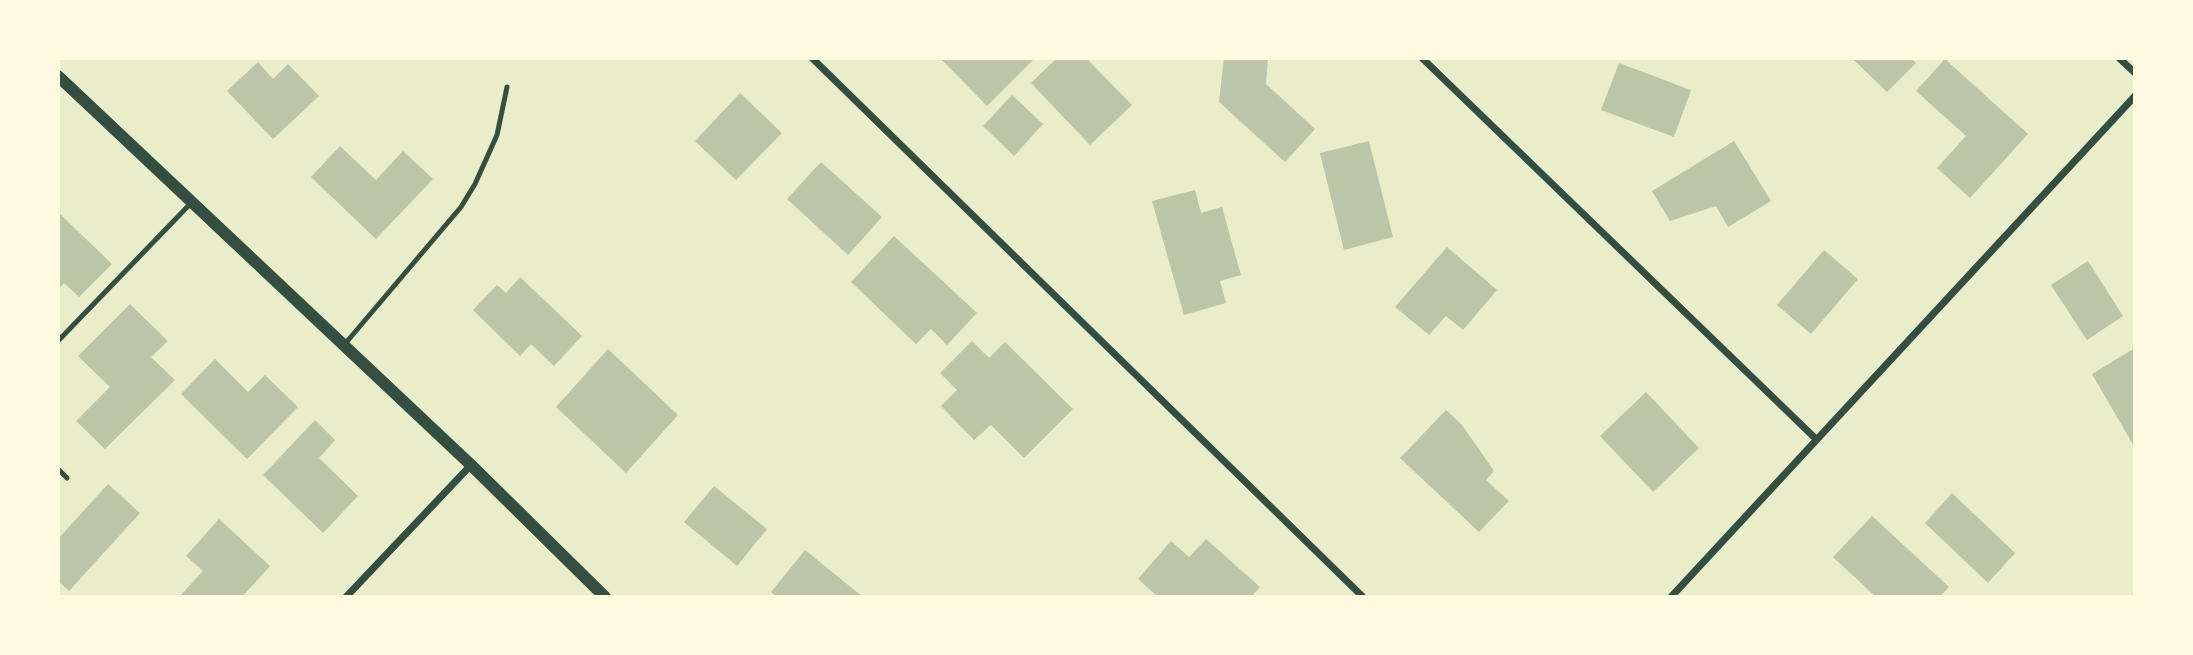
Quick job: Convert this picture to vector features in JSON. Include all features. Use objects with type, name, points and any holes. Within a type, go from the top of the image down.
[{"type":"street","points":[[812,58],[1363,597]]},
{"type":"street","points":[[1422,58],[1816,439]]},
{"type":"street","points":[[2119,58],[2135,73]]},
{"type":"street","points":[[58,76],[471,465],[605,597]]},
{"type":"street","points":[[1671,597],[2135,96]]},
{"type":"street","points":[[346,597],[471,465]]},
{"type":"lane","points":[[344,345],[461,207],[475,184],[497,135],[507,86]]},
{"type":"lane","points":[[58,341],[192,202]]},
{"type":"lane","points":[[58,469],[67,478]]},
{"type":"building","points":[[940,58],[1035,58],[987,106]]},
{"type":"building","points":[[1057,58],[1086,58],[1132,105],[1090,145],[1031,83]]},
{"type":"building","points":[[1224,58],[1268,58],[1266,84],[1315,129],[1285,162],[1219,102]]},
{"type":"building","points":[[1852,58],[1910,58],[1916,63],[1887,92]]},
{"type":"building","points":[[1945,59],[2028,134],[1970,198],[1937,168],[1966,136],[1916,91]]},
{"type":"building","points":[[258,62],[273,79],[288,64],[319,96],[273,139],[227,91]]},
{"type":"building","points":[[1619,63],[1691,90],[1674,137],[1601,110]]},
{"type":"building","points":[[740,93],[782,133],[736,180],[695,141]]},
{"type":"building","points":[[1012,95],[1043,124],[1014,156],[983,126]]},
{"type":"building","points":[[1369,141],[1393,237],[1344,250],[1320,153]]},
{"type":"building","points":[[1734,141],[1771,201],[1728,227],[1716,206],[1670,221],[1652,191]]},
{"type":"building","points":[[340,146],[376,180],[403,151],[433,179],[376,239],[311,177]]},
{"type":"building","points":[[821,162],[882,217],[848,255],[787,199]]},
{"type":"building","points":[[1195,190],[1201,213],[1222,207],[1241,275],[1220,281],[1226,303],[1184,315],[1152,201]]},
{"type":"building","points":[[58,212],[112,264],[79,297],[64,283],[58,290]]},
{"type":"building","points":[[894,236],[977,313],[947,345],[931,329],[916,344],[851,282]]},
{"type":"building","points":[[1447,247],[1497,290],[1463,330],[1446,316],[1429,335],[1395,307]]},
{"type":"building","points":[[1824,250],[1858,279],[1811,334],[1777,305]]},
{"type":"building","points":[[2088,261],[2123,316],[2087,340],[2051,285]]},
{"type":"building","points":[[520,277],[582,336],[554,366],[531,344],[520,356],[473,310],[497,285],[506,293]]},
{"type":"building","points":[[130,304],[168,341],[151,357],[175,380],[105,449],[76,421],[110,387],[78,356]]},
{"type":"building","points":[[972,341],[989,358],[1005,342],[1073,409],[1024,458],[991,425],[974,440],[941,406],[957,390],[940,373]]},
{"type":"building","points":[[2135,348],[2135,448],[2092,374]]},
{"type":"building","points":[[608,349],[678,415],[626,473],[556,407]]},
{"type":"building","points":[[215,359],[248,392],[265,375],[298,407],[247,459],[181,394]]},
{"type":"building","points":[[1646,392],[1699,448],[1653,492],[1600,436]]},
{"type":"building","points":[[1446,410],[1462,425],[1494,471],[1486,480],[1509,501],[1479,532],[1400,458]]},
{"type":"building","points":[[315,420],[335,440],[319,458],[358,496],[323,533],[263,475]]},
{"type":"building","points":[[108,484],[140,513],[69,591],[58,581],[58,539]]},
{"type":"building","points":[[714,486],[767,529],[737,566],[684,522]]},
{"type":"building","points":[[1952,493],[2015,553],[1988,583],[1925,523]]},
{"type":"building","points":[[1872,516],[1949,587],[1939,597],[1876,597],[1833,557]]},
{"type":"building","points":[[219,519],[270,566],[242,597],[179,597],[203,571],[186,556]]},
{"type":"building","points":[[1206,539],[1260,587],[1251,597],[1158,597],[1138,579],[1171,541],[1189,557]]},
{"type":"building","points":[[805,550],[863,597],[777,597],[771,592]]}]
